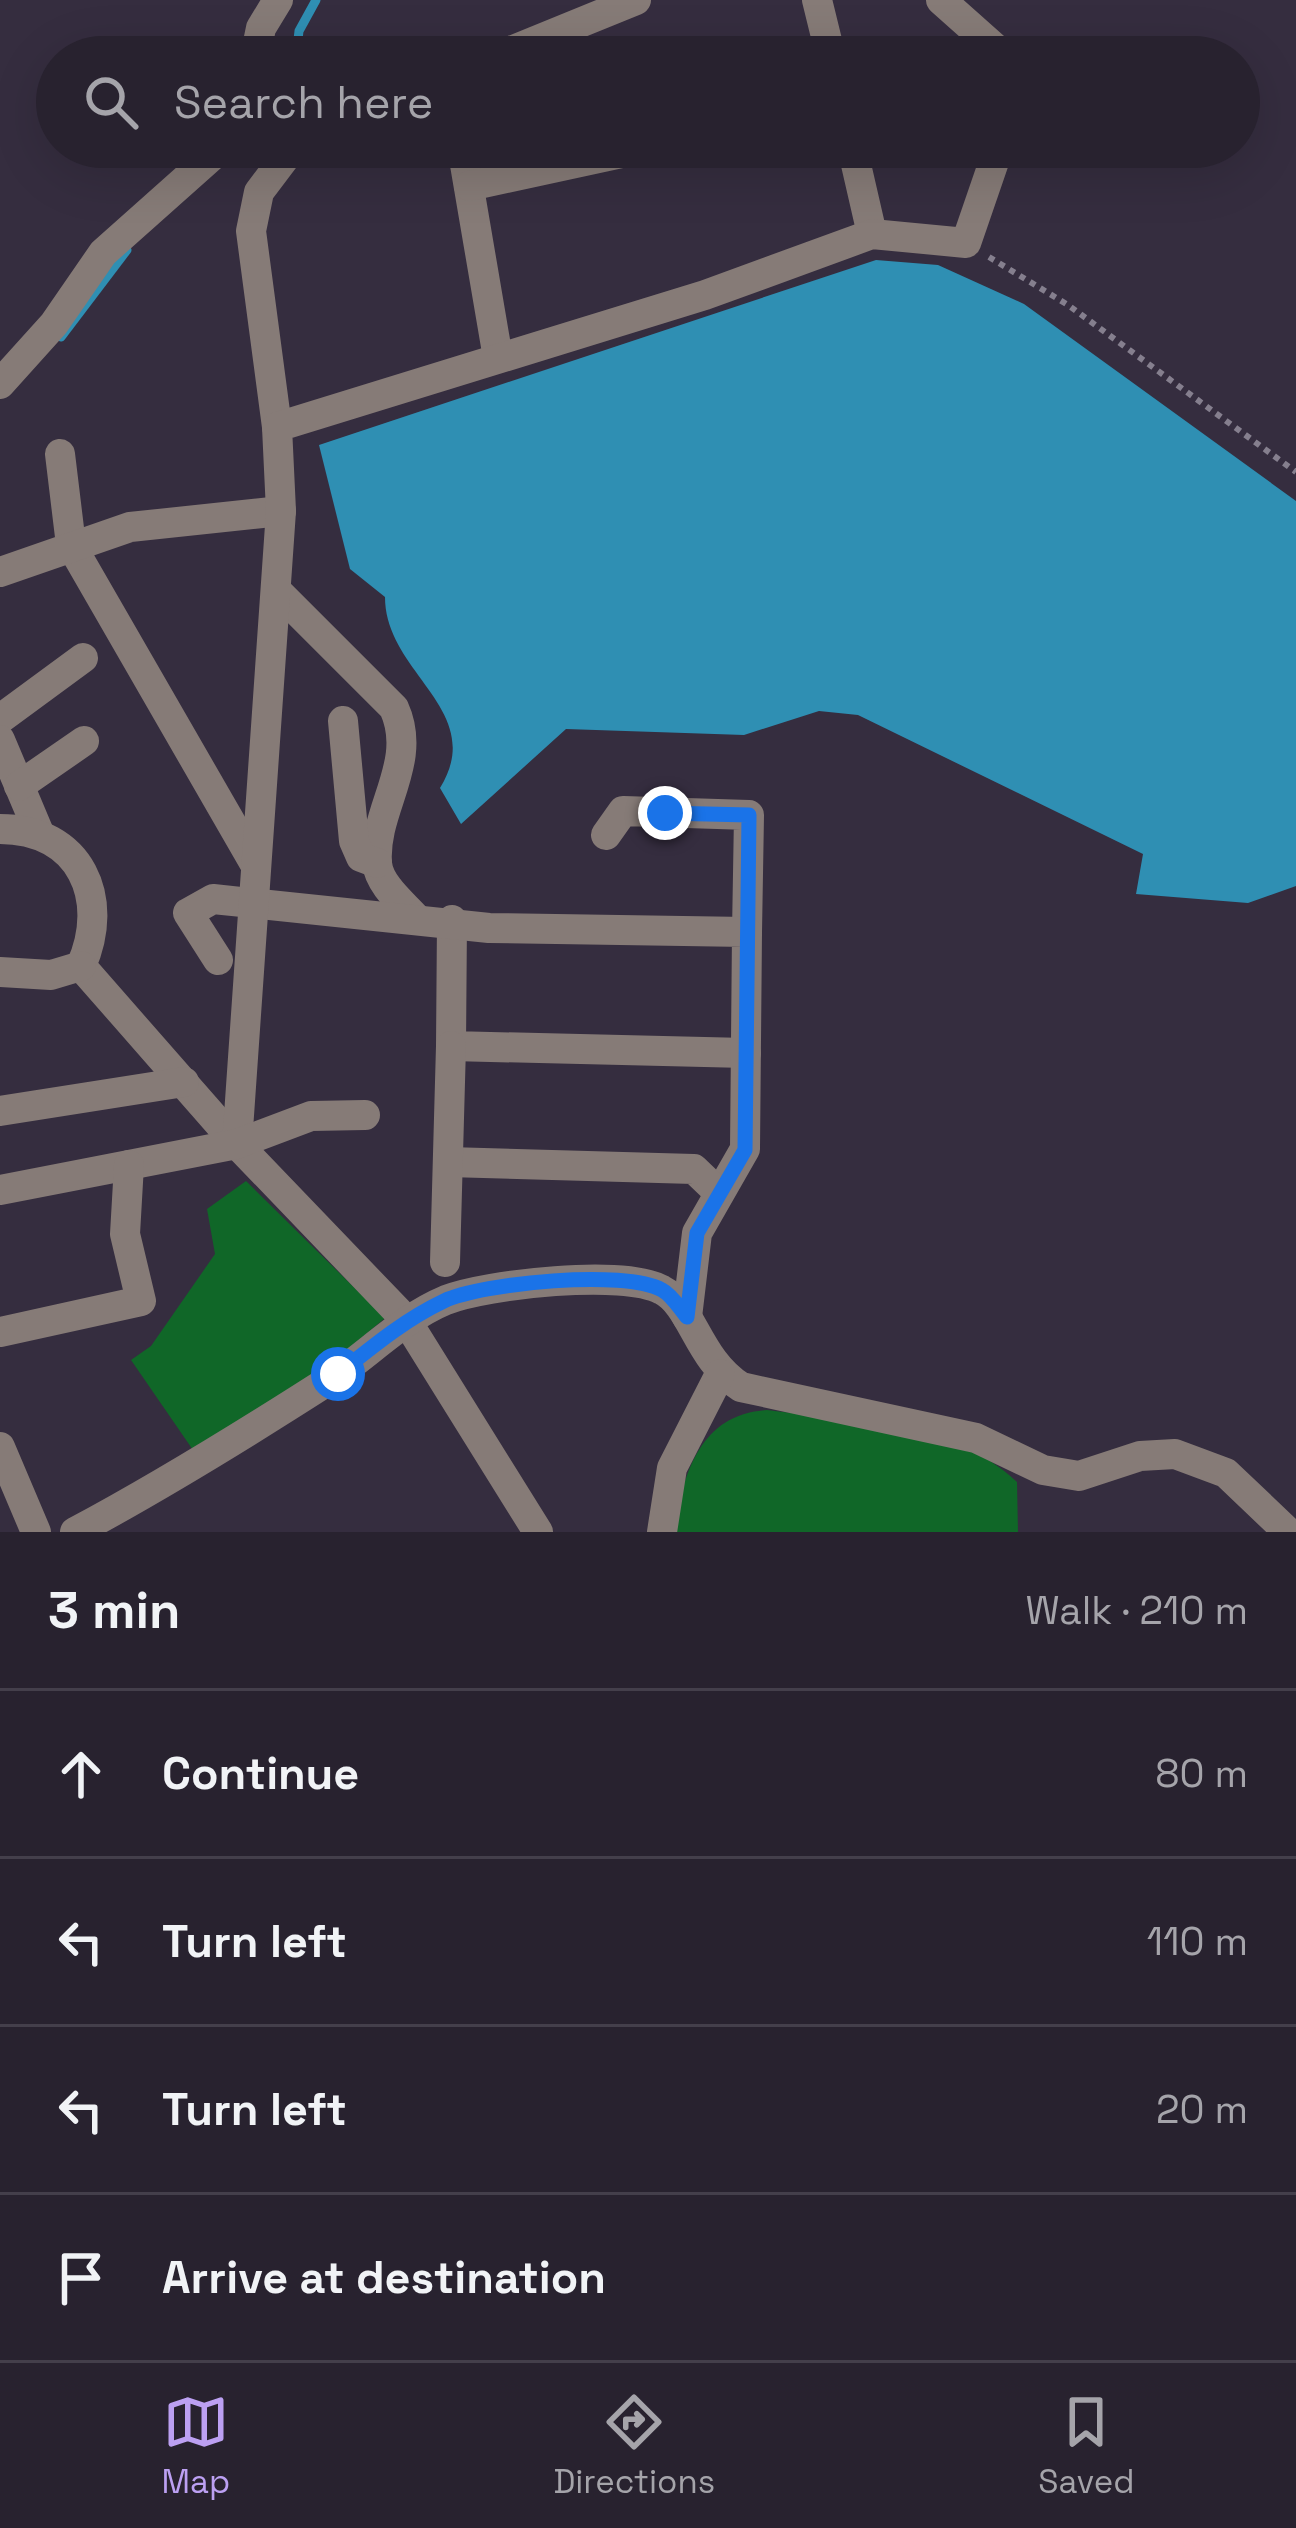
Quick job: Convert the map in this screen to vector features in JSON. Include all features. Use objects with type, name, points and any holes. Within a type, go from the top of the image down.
[{"type":"street","points":[[259,36],[278,0]]},
{"type":"street","points":[[548,36],[636,0]]},
{"type":"street","points":[[817,0],[826,36]]},
{"type":"street","points":[[941,0],[981,36]]},
{"type":"street","points":[[0,384],[54,324],[104,254],[199,168]]},
{"type":"street","points":[[237,1144],[281,511],[277,427],[251,231],[259,192],[277,168]]},
{"type":"street","points":[[466,168],[498,358]]},
{"type":"street","points":[[469,186],[553,168]]},
{"type":"street","points":[[857,168],[872,234]]},
{"type":"street","points":[[277,427],[705,295],[872,234],[966,243],[992,168]]},
{"type":"street","points":[[60,454],[71,544],[256,866]]},
{"type":"street","points":[[0,572],[130,526],[281,511]]},
{"type":"street","points":[[275,590],[394,708],[401,725],[402,751],[377,863],[384,881],[414,916]]},
{"type":"street","points":[[0,718],[83,658]]},
{"type":"street","points":[[343,721],[354,841],[361,857],[377,863]]},
{"type":"street","points":[[0,740],[40,835],[83,871],[94,901],[94,937],[81,967]]},
{"type":"street","points":[[19,786],[84,741]]},
{"type":"street","points":[[606,836],[623,812],[749,815],[745,1150],[697,1233],[687,1317]]},
{"type":"street","points":[[0,829],[40,835]]},
{"type":"street","points":[[218,960],[188,913],[213,899],[414,916],[489,928],[748,932]]},
{"type":"street","points":[[445,1262],[452,920]]},
{"type":"street","points":[[0,973],[50,975],[81,967]]},
{"type":"street","points":[[81,967],[237,1144],[406,1320],[538,1532]]},
{"type":"street","points":[[451,1046],[746,1053]]},
{"type":"street","points":[[0,1111],[184,1082]]},
{"type":"street","points":[[0,1190],[237,1144],[311,1115],[364,1115]]},
{"type":"street","points":[[448,1162],[694,1168],[718,1192]]},
{"type":"street","points":[[0,1332],[140,1301],[125,1234],[129,1165]]},
{"type":"street","points":[[78,1532],[338,1374],[406,1320],[451,1298],[568,1279],[628,1281],[664,1291],[687,1317],[703,1353],[720,1374],[741,1387],[976,1438],[1043,1470],[1079,1476],[1140,1456],[1175,1454],[1226,1473],[1288,1532]]},
{"type":"street","points":[[662,1532],[672,1468],[720,1374]]},
{"type":"street","points":[[0,1448],[36,1532]]},
{"type":"path","points":[[966,243],[1068,305],[1296,472]]},
{"type":"green space","points":[[246,1181],[385,1318],[332,1363],[195,1453],[131,1360],[151,1346],[215,1254],[207,1209]]},
{"type":"green space","points":[[767,1410],[899,1427],[962,1446],[1017,1482],[1018,1532],[674,1532],[683,1489],[699,1450],[725,1422]]},
{"type":"water","points":[[876,260],[938,265],[1024,304],[1296,501],[1296,886],[1248,903],[1136,894],[1143,854],[858,715],[819,711],[744,735],[566,729],[461,824],[440,788],[451,761],[452,736],[444,714],[400,648],[389,624],[385,597],[350,569],[319,445]]},
{"type":"waterway","points":[[298,36],[316,0]]},
{"type":"waterway","points":[[61,337],[127,250]]},
{"type":"route","points":[[338,1374],[406,1320],[451,1298],[568,1279],[628,1281],[664,1291],[687,1317],[697,1233],[745,1150],[749,815],[665,813]]}]
